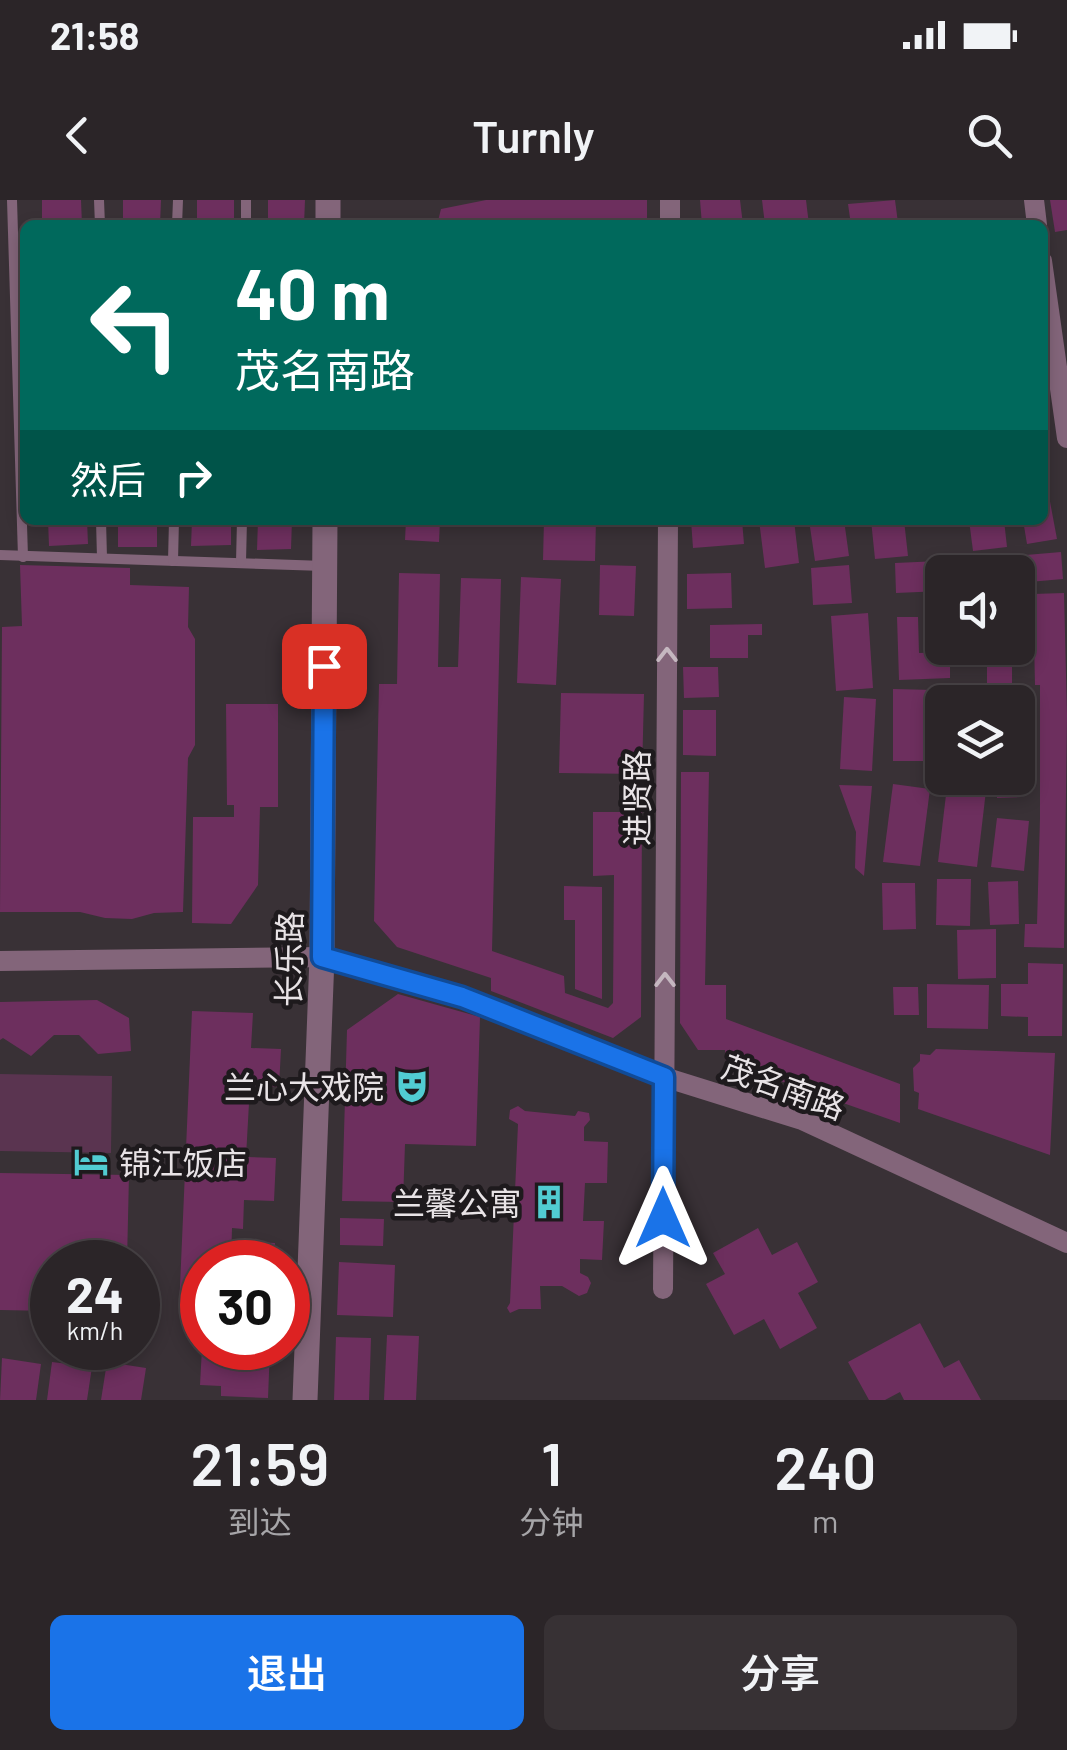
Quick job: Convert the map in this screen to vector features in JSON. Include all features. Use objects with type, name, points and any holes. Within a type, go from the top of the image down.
[{"type":"street","points":[[1048,303],[1067,438]]},
{"type":"street","name":"长乐路","points":[[306,1400],[322,957],[325,525]]},
{"type":"street","name":"进贤路","points":[[663,1288],[668,525]]},
{"type":"street","name":"茂名南路","points":[[0,961],[322,957],[462,997],[664,1077],[802,1120],[1067,1243]]},
{"type":"lane","points":[[12,200],[20,459]]},
{"type":"lane","points":[[22,525],[23,556]]},
{"type":"lane","points":[[101,525],[102,558]]},
{"type":"lane","points":[[173,561],[174,525]]},
{"type":"lane","points":[[241,562],[242,525]]},
{"type":"lane","points":[[0,555],[325,566]]},
{"type":"shaded area","points":[[0,1074],[112,1076],[111,1153],[0,1151]]},
{"type":"building","points":[[42,200],[81,200],[82,220],[42,220]]},
{"type":"building","points":[[123,200],[161,200],[160,220],[123,220]]},
{"type":"building","points":[[197,200],[234,200],[234,220],[197,220]]},
{"type":"building","points":[[268,200],[305,200],[304,220],[268,220]]},
{"type":"building","points":[[486,200],[647,200],[647,220],[438,220],[441,209]]},
{"type":"building","points":[[700,200],[740,200],[742,220],[702,220]]},
{"type":"building","points":[[762,200],[806,200],[808,220],[764,220]]},
{"type":"building","points":[[895,200],[898,220],[850,220],[848,204]]},
{"type":"building","points":[[1050,200],[1067,200],[1067,230],[1055,232]]},
{"type":"building","points":[[1048,491],[1057,539],[1027,544],[1024,525],[1048,525]]},
{"type":"building","points":[[48,525],[87,525],[88,544],[49,546]]},
{"type":"building","points":[[118,525],[157,525],[157,547],[118,547]]},
{"type":"building","points":[[192,525],[231,525],[231,545],[191,546]]},
{"type":"building","points":[[258,525],[292,525],[291,549],[257,550]]},
{"type":"building","points":[[406,525],[440,525],[439,542],[405,540]]},
{"type":"building","points":[[544,525],[596,525],[595,561],[543,560]]},
{"type":"building","points":[[691,525],[742,525],[744,544],[693,548]]},
{"type":"building","points":[[760,525],[795,525],[799,563],[765,568]]},
{"type":"building","points":[[810,525],[845,525],[849,556],[815,561]]},
{"type":"building","points":[[872,525],[905,525],[908,556],[875,559]]},
{"type":"building","points":[[970,525],[1005,525],[1007,547],[973,551]]},
{"type":"building","points":[[1061,552],[1063,579],[1035,581],[1035,555],[1026,555]]},
{"type":"building","points":[[925,562],[925,592],[896,593],[895,563]]},
{"type":"building","points":[[20,565],[130,568],[130,585],[189,587],[188,627],[195,639],[195,745],[188,758],[183,912],[132,919],[80,912],[0,912],[2,627],[22,626]]},
{"type":"building","points":[[600,565],[636,566],[634,616],[599,615]]},
{"type":"building","points":[[849,565],[852,603],[813,605],[811,568]]},
{"type":"building","points":[[399,573],[440,574],[438,667],[458,667],[461,578],[501,579],[492,951],[564,976],[565,993],[608,1008],[613,1003],[614,875],[593,876],[593,812],[642,812],[641,1017],[613,1038],[491,991],[491,978],[397,947],[374,921],[379,684],[397,684]]},
{"type":"building","points":[[731,573],[732,608],[687,609],[687,574]]},
{"type":"building","points":[[521,577],[561,579],[556,685],[517,683]]},
{"type":"building","points":[[1064,593],[1064,948],[1024,947],[1025,924],[1037,924],[1040,685],[1035,685],[1035,594]]},
{"type":"building","points":[[868,613],[873,688],[836,691],[831,616]]},
{"type":"building","points":[[897,617],[918,617],[919,653],[925,653],[925,665],[950,665],[950,678],[899,680]]},
{"type":"building","points":[[762,624],[762,635],[748,635],[748,658],[710,658],[710,625]]},
{"type":"building","points":[[987,665],[1012,665],[1012,685],[987,685]]},
{"type":"building","points":[[683,667],[718,667],[719,697],[684,698]]},
{"type":"building","points":[[893,689],[925,690],[925,761],[893,761]]},
{"type":"building","points":[[561,693],[644,694],[642,774],[559,773]]},
{"type":"building","points":[[844,697],[876,699],[872,771],[840,769]]},
{"type":"building","points":[[226,704],[278,704],[278,807],[260,807],[258,885],[231,924],[192,923],[193,817],[234,817],[234,805],[227,805]]},
{"type":"building","points":[[683,710],[716,710],[716,756],[683,755]]},
{"type":"building","points":[[681,772],[709,772],[705,985],[726,985],[726,1019],[900,1084],[900,1123],[726,1062],[725,1050],[698,1050],[680,1023]]},
{"type":"building","points":[[893,784],[925,788],[925,795],[929,795],[920,866],[883,862]]},
{"type":"building","points":[[839,785],[872,786],[864,876],[855,868],[856,832]]},
{"type":"building","points":[[946,795],[985,795],[977,867],[938,862]]},
{"type":"building","points":[[997,818],[1029,821],[1024,871],[991,867]]},
{"type":"building","points":[[937,879],[971,879],[970,926],[936,925]]},
{"type":"building","points":[[1018,881],[1019,924],[990,925],[988,882]]},
{"type":"building","points":[[882,883],[915,883],[916,929],[883,930]]},
{"type":"building","points":[[564,886],[602,887],[602,999],[575,989],[575,920],[564,920]]},
{"type":"building","points":[[996,929],[996,978],[958,979],[957,930]]},
{"type":"building","points":[[1028,963],[1063,964],[1062,1036],[1028,1036],[1028,1017],[1001,1016],[1001,984],[1028,984]]},
{"type":"building","points":[[927,984],[989,985],[988,1029],[927,1028]]},
{"type":"building","points":[[893,987],[918,987],[919,1015],[894,1015]]},
{"type":"building","name":"兰心大戏院","points":[[398,994],[480,1017],[476,1146],[405,1144],[403,1202],[342,1201],[347,1030]]},
{"type":"building","points":[[97,1000],[129,1018],[131,1051],[98,1054],[79,1035],[54,1035],[31,1056],[3,1038],[0,1040],[0,1002]]},
{"type":"building","points":[[192,1011],[253,1013],[251,1048],[281,1049],[279,1087],[250,1085],[246,1157],[276,1158],[274,1201],[244,1200],[243,1229],[232,1228],[232,1240],[182,1240]]},
{"type":"building","points":[[936,1049],[1055,1053],[1050,1155],[918,1109],[913,1068],[920,1061],[920,1054],[930,1055]]},
{"type":"building","name":"兰馨公寓","points":[[518,1106],[525,1111],[575,1116],[578,1111],[589,1113],[584,1141],[608,1142],[607,1183],[585,1183],[583,1221],[604,1221],[602,1260],[580,1259],[580,1273],[591,1283],[587,1293],[579,1296],[562,1286],[540,1286],[541,1309],[510,1313],[507,1308],[518,1124],[509,1119],[510,1110]]},
{"type":"building","points":[[0,1173],[129,1175],[128,1240],[30,1240],[30,1311],[0,1310]]},
{"type":"building","points":[[340,1218],[384,1219],[383,1246],[340,1245]]},
{"type":"building","points":[[758,1228],[772,1255],[797,1242],[818,1282],[798,1293],[817,1328],[780,1349],[764,1319],[734,1335],[706,1284],[725,1274],[713,1253]]},
{"type":"building","points":[[339,1262],[395,1265],[393,1317],[337,1315]]},
{"type":"building","points":[[920,1323],[944,1368],[959,1360],[981,1400],[904,1400],[900,1392],[885,1400],[869,1400],[848,1362]]},
{"type":"building","points":[[387,1335],[419,1336],[416,1400],[384,1400]]},
{"type":"building","points":[[336,1337],[371,1338],[369,1400],[334,1400]]},
{"type":"building","points":[[2,1358],[30,1362],[30,1370],[40,1370],[36,1400],[0,1400]]},
{"type":"building","points":[[51,1370],[92,1370],[87,1400],[47,1400]]},
{"type":"building","points":[[106,1370],[146,1370],[141,1400],[101,1400]]},
{"type":"building","points":[[201,1370],[269,1370],[268,1398],[221,1396],[221,1386],[200,1385]]},
{"type":"place","name":"兰心大戏院","points":[[412,1086]]},
{"type":"place","name":"锦江饭店","points":[[91,1162]]},
{"type":"place","name":"兰馨公寓","points":[[549,1202]]},
{"type":"route","points":[[324,666],[322,957],[462,997],[664,1077],[663,1218]]}]
